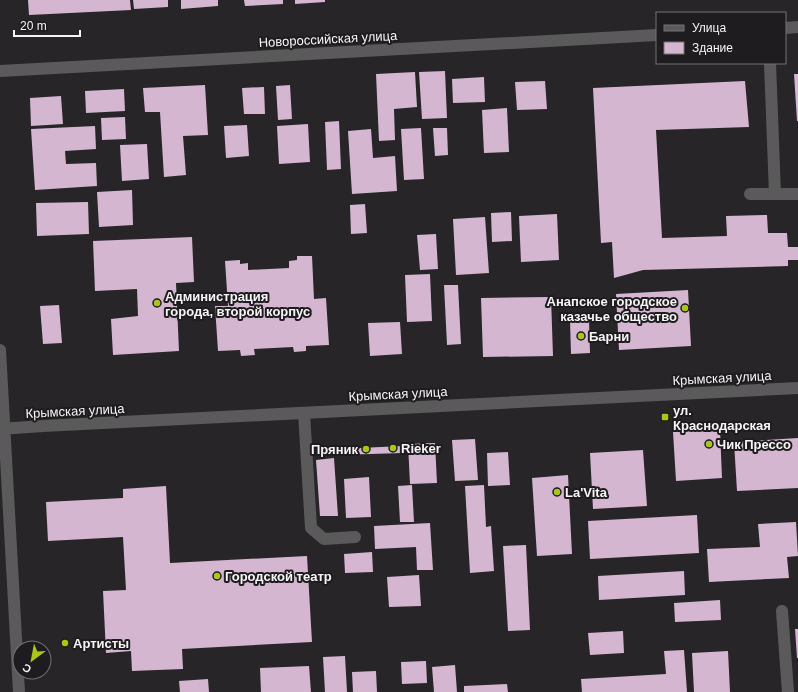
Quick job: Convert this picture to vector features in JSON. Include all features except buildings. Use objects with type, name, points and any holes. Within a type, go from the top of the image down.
[{"type":"street","points":[[786,28],[798,27]]},
{"type":"street","name":"Новороссийская улица","points":[[0,72],[656,35]]},
{"type":"street","points":[[770,64],[775,194]]},
{"type":"street","points":[[750,194],[798,194]]},
{"type":"street","points":[[0,350],[2,429],[19,692]]},
{"type":"street","name":"Крымская улица","points":[[2,429],[798,388]]},
{"type":"street","points":[[304,413],[311,528],[324,539],[355,537]]},
{"type":"street","points":[[782,611],[788,692]]},
{"type":"place","name":"Администрация города, второй корпус","points":[[157,303]]},
{"type":"place","name":"Анапское городское казачье общество","points":[[685,308]]},
{"type":"place","name":"Барни","points":[[581,336]]},
{"type":"place","name":"ул. Краснодарская","points":[[665,417]]},
{"type":"place","name":"Чик Прессо","points":[[709,444]]},
{"type":"place","name":"Rieker","points":[[393,448]]},
{"type":"place","name":"Пряник","points":[[366,449]]},
{"type":"place","name":"La'Vita","points":[[557,492]]},
{"type":"place","name":"Городской театр","points":[[217,576]]},
{"type":"place","name":"Артисты","points":[[65,643]]}]
